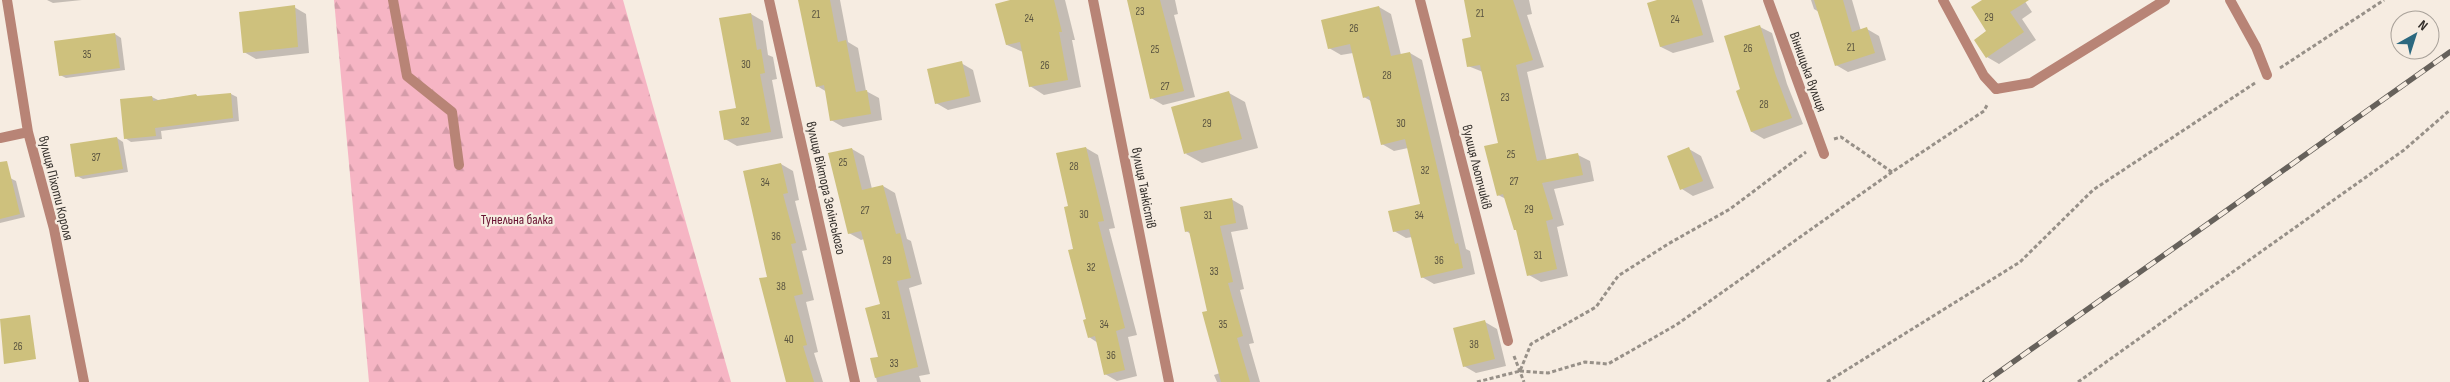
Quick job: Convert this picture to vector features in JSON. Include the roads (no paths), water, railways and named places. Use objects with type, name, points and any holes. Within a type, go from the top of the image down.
[{"type":"street","name":"вулиця Піхоти Короля","points":[[7,0],[28,132],[54,229],[84,382]]},
{"type":"street","points":[[393,0],[406,76],[452,112],[459,166]]},
{"type":"street","name":"вулиця Віктора Зелінського","points":[[770,0],[855,382]]},
{"type":"street","name":"вулиця Танкістів","points":[[1093,0],[1169,382]]},
{"type":"street","name":"вулиця Льотчиків","points":[[1420,0],[1508,341]]},
{"type":"street","name":"Вінницька вулиця","points":[[1768,0],[1824,154]]},
{"type":"street","points":[[1943,0],[1984,76],[1996,89],[2031,83],[2165,0]]},
{"type":"street","points":[[2230,0],[2256,47],[2267,75]]},
{"type":"street","points":[[0,138],[28,132]]},
{"type":"railway","points":[[1985,382],[2450,52]]},
{"type":"park label","name":"Тунельна балка","points":[[517,219]]}]
